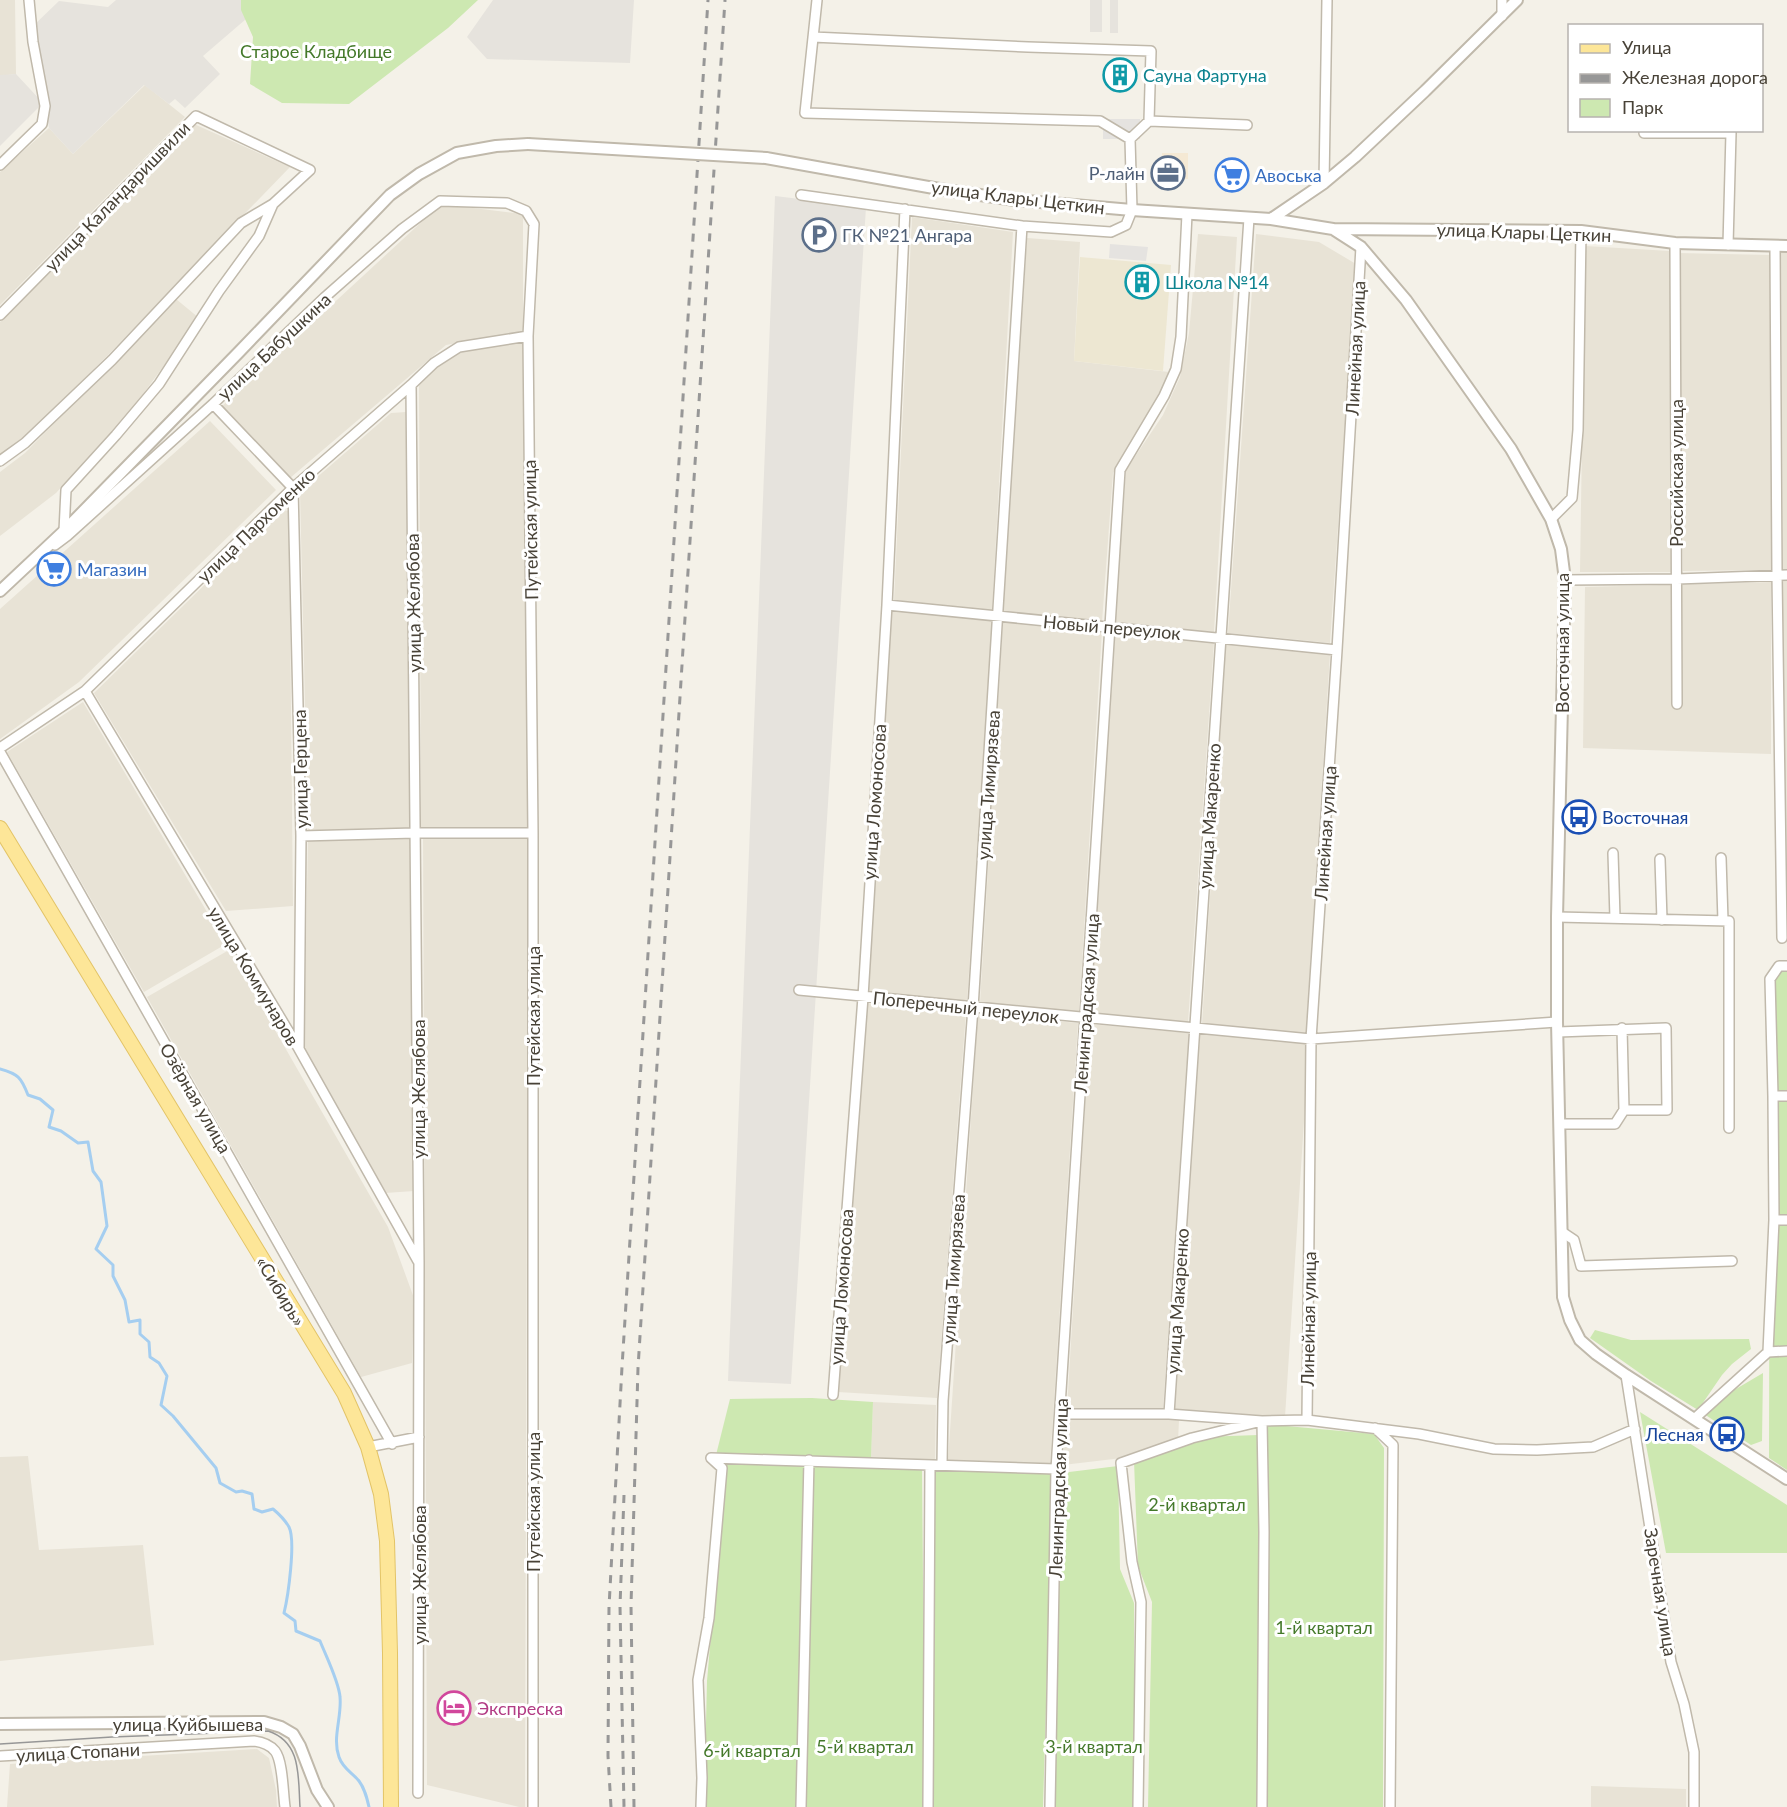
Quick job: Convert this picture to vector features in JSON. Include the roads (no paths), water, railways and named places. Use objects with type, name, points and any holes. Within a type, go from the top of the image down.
[{"type":"main road","name":"«Сибирь»","points":[[0,828],[344,1394],[368,1447],[381,1494],[387,1541],[392,1807]]},
{"type":"street","points":[[0,165],[42,124],[45,106],[33,42],[29,0]]},
{"type":"street","points":[[817,0],[806,113],[1100,121],[1130,139]]},
{"type":"street","points":[[1324,183],[1327,0]]},
{"type":"street","points":[[1502,0],[1502,16]]},
{"type":"street","points":[[1271,219],[1324,183],[1425,91],[1517,0]]},
{"type":"street","points":[[801,195],[1022,226],[1111,232],[1126,225],[1132,210],[1130,139],[1149,121],[1151,51],[813,37]]},
{"type":"street","name":"улица Каландаришвили","points":[[0,315],[196,116],[310,170],[273,204]]},
{"type":"street","points":[[1149,121],[1247,125]]},
{"type":"street","points":[[1644,133],[1731,133],[1728,245]]},
{"type":"street","name":"улица Клары Цеткин","points":[[0,591],[64,531],[390,195],[419,174],[457,153],[496,146],[528,144],[766,158],[1015,200],[1271,219]]},
{"type":"street","name":"улица Бабушкина","points":[[33,561],[68,536],[213,404],[324,298],[393,237],[440,201],[507,203],[526,211],[534,224]]},
{"type":"street","points":[[64,531],[66,489],[159,384],[219,291],[260,236],[273,204]]},
{"type":"street","points":[[0,461],[25,443],[112,360],[241,223],[273,204]]},
{"type":"street","name":"улица Ломоносова","points":[[834,1395],[887,605],[905,209]]},
{"type":"street","name":"Ленинградская улица","points":[[1050,1807],[1056,1469],[1120,470],[1164,396],[1176,369],[1181,337],[1187,214]]},
{"type":"street","name":"улица Макаренко","points":[[1169,1414],[1249,218]]},
{"type":"street","name":"Восточная улица","points":[[1271,219],[1333,229],[1361,247],[1406,300],[1511,448],[1551,519],[1561,549],[1565,580],[1557,917],[1563,1297],[1570,1320],[1580,1340],[1596,1354],[1787,1479]]},
{"type":"street","name":"Путейская улица","points":[[533,1807],[533,833],[528,336],[534,224]]},
{"type":"street","name":"улица Тимирязева","points":[[942,1465],[943,1401],[973,1008],[1022,226]]},
{"type":"street","name":"улица Клары Цеткин","points":[[1333,229],[1581,231],[1675,243],[1781,246]]},
{"type":"street","points":[[1551,519],[1572,498],[1578,430],[1581,231]]},
{"type":"street","name":"Российская улица","points":[[1675,243],[1677,704]]},
{"type":"street","points":[[1781,246],[1782,938]]},
{"type":"street","name":"Линейная улица","points":[[1306,1420],[1311,1039],[1361,247]]},
{"type":"street","name":"улица Пархоменко","points":[[0,750],[85,691],[293,488],[434,363],[459,347],[528,336]]},
{"type":"street","name":"улица Желябова","points":[[411,385],[419,1263],[418,1793]]},
{"type":"street","points":[[213,404],[293,488]]},
{"type":"street","name":"улица Герцена","points":[[293,488],[301,837],[298,1049]]},
{"type":"street","points":[[1565,580],[1782,575]]},
{"type":"street","name":"Новый переулок","points":[[887,605],[1337,650]]},
{"type":"street","name":"улица Коммунаров","points":[[85,691],[298,1049],[419,1263]]},
{"type":"street","name":"Озёрная улица","points":[[0,750],[392,1444]]},
{"type":"street","points":[[301,837],[416,833],[533,833]]},
{"type":"street","points":[[1614,853],[1615,918]]},
{"type":"street","points":[[1721,858],[1724,921]]},
{"type":"street","points":[[1660,859],[1662,920]]},
{"type":"street","points":[[1557,917],[1729,921],[1729,1128]]},
{"type":"street","points":[[1768,1352],[1774,1220],[1770,979],[1779,966],[1787,966]]},
{"type":"street","name":"Поперечный переулок","points":[[799,990],[1311,1039],[1557,1027],[1666,1028],[1667,1110],[1624,1110]]},
{"type":"street","points":[[1560,1124],[1615,1124],[1624,1110],[1622,1028]]},
{"type":"street","points":[[1773,1096],[1787,1096]]},
{"type":"street","points":[[1774,1220],[1787,1220]]},
{"type":"street","points":[[1562,1232],[1574,1240],[1581,1266],[1732,1261]]},
{"type":"street","points":[[1694,1419],[1768,1352],[1787,1351]]},
{"type":"street","name":"Заречная улица","points":[[1626,1375],[1671,1662],[1684,1704],[1694,1752],[1694,1807]]},
{"type":"street","points":[[1060,1414],[1169,1414],[1262,1421],[1306,1420],[1419,1434],[1494,1449],[1538,1450],[1593,1447],[1635,1430]]},
{"type":"street","points":[[1138,1807],[1141,1602],[1132,1562],[1121,1463],[1192,1438],[1262,1421]]},
{"type":"street","points":[[1262,1421],[1263,1807]]},
{"type":"street","points":[[1375,1428],[1393,1445],[1390,1807]]},
{"type":"street","points":[[368,1447],[419,1437]]},
{"type":"street","points":[[701,1807],[698,1680],[709,1618],[722,1468],[711,1458],[1056,1469]]},
{"type":"street","points":[[801,1807],[809,1460]]},
{"type":"street","points":[[927,1807],[930,1465]]},
{"type":"street","name":"улица Куйбышева","points":[[0,1724],[264,1722],[282,1727],[293,1734],[317,1790],[328,1807]]},
{"type":"street","name":"улица Стопани","points":[[0,1757],[262,1742],[277,1753],[285,1807]]},
{"type":"waterway","points":[[0,1069],[18,1077],[28,1095],[40,1099],[53,1110],[49,1127],[61,1131],[78,1143],[88,1142],[93,1171],[101,1182],[107,1226],[96,1249],[113,1265],[113,1276],[125,1300],[129,1322],[140,1320],[140,1334],[149,1342],[150,1357],[159,1363],[167,1376],[161,1405],[173,1416],[216,1468],[220,1483],[236,1492],[252,1494],[254,1509],[262,1512],[273,1509],[289,1527],[292,1556],[284,1613],[295,1621],[296,1631],[320,1641],[339,1691],[340,1705],[336,1742],[339,1757],[343,1765],[361,1784],[369,1807]]},
{"type":"tram line","points":[[0,1744],[268,1731],[279,1736],[293,1752],[298,1773],[300,1807]]},
{"type":"railway","points":[[611,1807],[608,1756],[609,1607],[708,0]]},
{"type":"railway","points":[[634,1807],[631,1605],[638,1368],[725,0]]},
{"type":"railway","points":[[624,1495],[620,1606],[624,1807]]},
{"type":"place","name":"Сауна Фартуна","points":[[1120,75]]},
{"type":"place","name":"Р-лайн","points":[[1168,173]]},
{"type":"place","name":"Авоська","points":[[1232,175]]},
{"type":"place","name":"ГК №21 Ангара","points":[[819,235]]},
{"type":"place","name":"Школа №14","points":[[1142,282]]},
{"type":"place","name":"Магазин","points":[[54,569]]},
{"type":"place","name":"Восточная","points":[[1579,817]]},
{"type":"place","name":"Лесная","points":[[1727,1434]]},
{"type":"place","name":"Экспреска","points":[[454,1708]]},
{"type":"park label","name":"Старое Кладбище","points":[[316,51]]},
{"type":"park label","name":"2-й квартал","points":[[1197,1504]]},
{"type":"park label","name":"1-й квартал","points":[[1324,1627]]},
{"type":"park label","name":"5-й квартал","points":[[865,1746]]},
{"type":"park label","name":"3-й квартал","points":[[1094,1746]]},
{"type":"park label","name":"6-й квартал","points":[[752,1750]]}]
